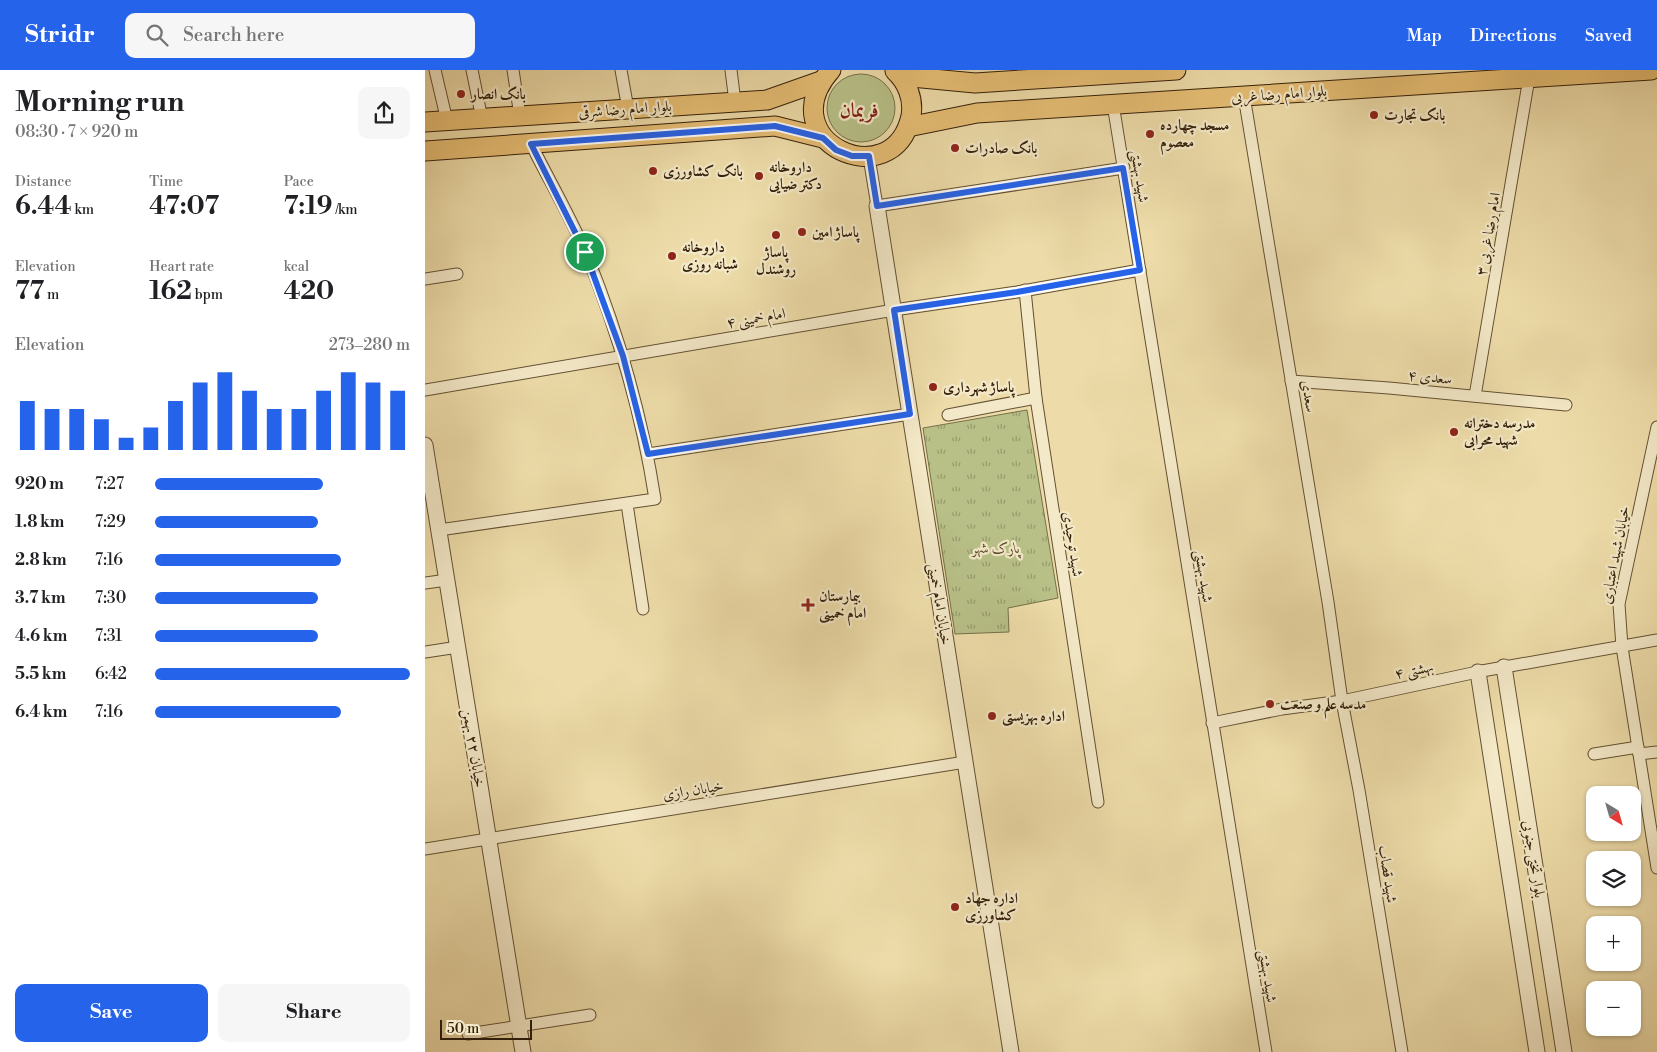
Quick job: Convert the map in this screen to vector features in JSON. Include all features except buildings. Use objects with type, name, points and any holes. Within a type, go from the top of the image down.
[{"type":"main road","points":[[897,73],[975,83],[1176,70]]},
{"type":"main road","name":"بلوار امام رضا غربی","points":[[908,127],[977,113],[1642,70]]},
{"type":"main road","points":[[826,75],[815,95],[813,110],[816,125],[823,138],[836,150],[852,156],[869,156],[885,151],[899,141],[908,127],[912,109],[909,92],[897,73]]},
{"type":"main road","name":"بلوار امام رضا شرقی","points":[[425,122],[767,100],[826,75]]},
{"type":"main road","name":"بلوار امام رضا شرقی","points":[[425,151],[775,126],[823,138]]},
{"type":"street","points":[[435,70],[447,121]]},
{"type":"street","points":[[473,70],[482,119]]},
{"type":"street","points":[[513,70],[520,116]]},
{"type":"street","points":[[621,70],[628,109]]},
{"type":"street","points":[[731,70],[735,102]]},
{"type":"street","name":"امام رضا غربی ۳","points":[[1475,396],[1529,78]]},
{"type":"street","name":"سعدی","points":[[1244,96],[1342,701]]},
{"type":"street","name":"شهید بهشتی","points":[[1113,104],[1266,1052]]},
{"type":"street","points":[[434,524],[627,504],[655,499],[648,454],[623,356],[585,252],[531,144]]},
{"type":"street","name":"خیابان امام خمینی","points":[[869,156],[1011,1052]]},
{"type":"street","points":[[877,206],[1123,168]]},
{"type":"street","name":"امام خمینی ۴","points":[[425,390],[1140,270]]},
{"type":"street","points":[[425,279],[457,274]]},
{"type":"street","name":"شهید توحیدی","points":[[1025,290],[1036,398],[1098,802]]},
{"type":"street","name":"سعدی ۴","points":[[1291,381],[1566,405]]},
{"type":"street","points":[[948,415],[1036,398]]},
{"type":"street","points":[[648,454],[910,414]]},
{"type":"street","name":"خیابان شهید اعتباری","points":[[1657,426],[1619,604],[1622,646],[1657,868]]},
{"type":"street","name":"خیابان ۲۲ بهمن","points":[[425,445],[434,524],[447,580],[523,1052]]},
{"type":"street","points":[[627,504],[643,609]]},
{"type":"street","points":[[425,583],[447,580]]},
{"type":"street","name":"بهشتی ۴","points":[[1213,723],[1283,709],[1342,701],[1478,672],[1657,640]]},
{"type":"street","points":[[425,652],[458,647]]},
{"type":"street","name":"بلوار تختی جنوبی","points":[[1504,667],[1564,1052]]},
{"type":"street","name":"بلوار تختی جنوبی","points":[[1478,672],[1537,1052]]},
{"type":"street","name":"شهید قصاب","points":[[1342,701],[1359,790],[1402,1052]]},
{"type":"street","points":[[1594,754],[1639,751],[1657,752]]},
{"type":"street","name":"خیابان رازی","points":[[425,849],[965,762]]},
{"type":"street","points":[[468,1034],[590,1016]]},
{"type":"green space","points":[[868,74],[880,80],[889,89],[895,101],[893,121],[885,132],[868,142],[854,142],[837,132],[829,121],[827,101],[837,84],[848,76]]},
{"type":"green space","name":"پارک شهر","points":[[1027,410],[1058,598],[1008,608],[1009,632],[955,634],[923,428]]},
{"type":"place","name":"بانک انصار","points":[[461,94]]},
{"type":"place","name":"بانک تجارت","points":[[1374,115]]},
{"type":"place","name":"مسجد چهارده معصوم","points":[[1150,134]]},
{"type":"place","name":"بانک صادرات","points":[[955,148]]},
{"type":"place","name":"بانک کشاورزی","points":[[653,171]]},
{"type":"place","name":"داروخانه دکتر ضیایی","points":[[759,176]]},
{"type":"place","name":"پاساژ امین","points":[[802,232]]},
{"type":"place","name":"پاساژ روشندل","points":[[776,235]]},
{"type":"place","name":"داروخانه شبانه روزی","points":[[672,256]]},
{"type":"place","name":"پاساژ شهرداری","points":[[933,387]]},
{"type":"place","name":"مدرسه دخترانه شهید محرابی","points":[[1454,432]]},
{"type":"place","name":"بیمارستان امام خمینی","points":[[808,605]]},
{"type":"place","name":"مدسه علم و صنعت","points":[[1270,704]]},
{"type":"place","name":"اداره بهزیستی","points":[[992,716]]},
{"type":"place","name":"اداره جهاد کشاورزی","points":[[955,907]]},
{"type":"district","name":"فریمان","points":[[859,110]]},
{"type":"route","points":[[775,126],[823,138],[836,150],[852,156],[869,156],[877,206],[1123,168],[1140,270],[1017,292],[894,310],[910,414],[648,454],[623,356],[585,252],[531,144],[775,126]]}]
